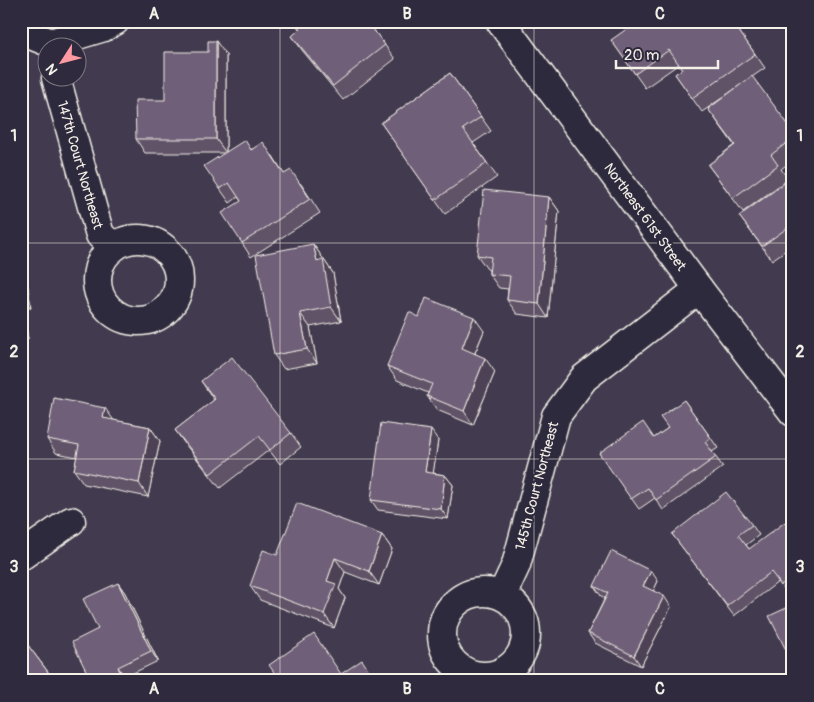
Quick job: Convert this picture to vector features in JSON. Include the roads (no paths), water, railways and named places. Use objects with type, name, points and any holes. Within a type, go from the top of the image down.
[{"type":"street","points":[[72,38],[104,27],[115,21]]},
{"type":"street","name":"Northeast 61st Street","points":[[500,21],[699,290],[793,412]]},
{"type":"street","points":[[21,31],[38,39]]},
{"type":"street","name":"147th Court Northeast","points":[[59,88],[100,235],[114,247]]},
{"type":"street","name":"145th Court Northeast","points":[[502,595],[516,565],[556,416],[584,378],[699,290]]},
{"type":"street","points":[[21,556],[71,522]]}]
